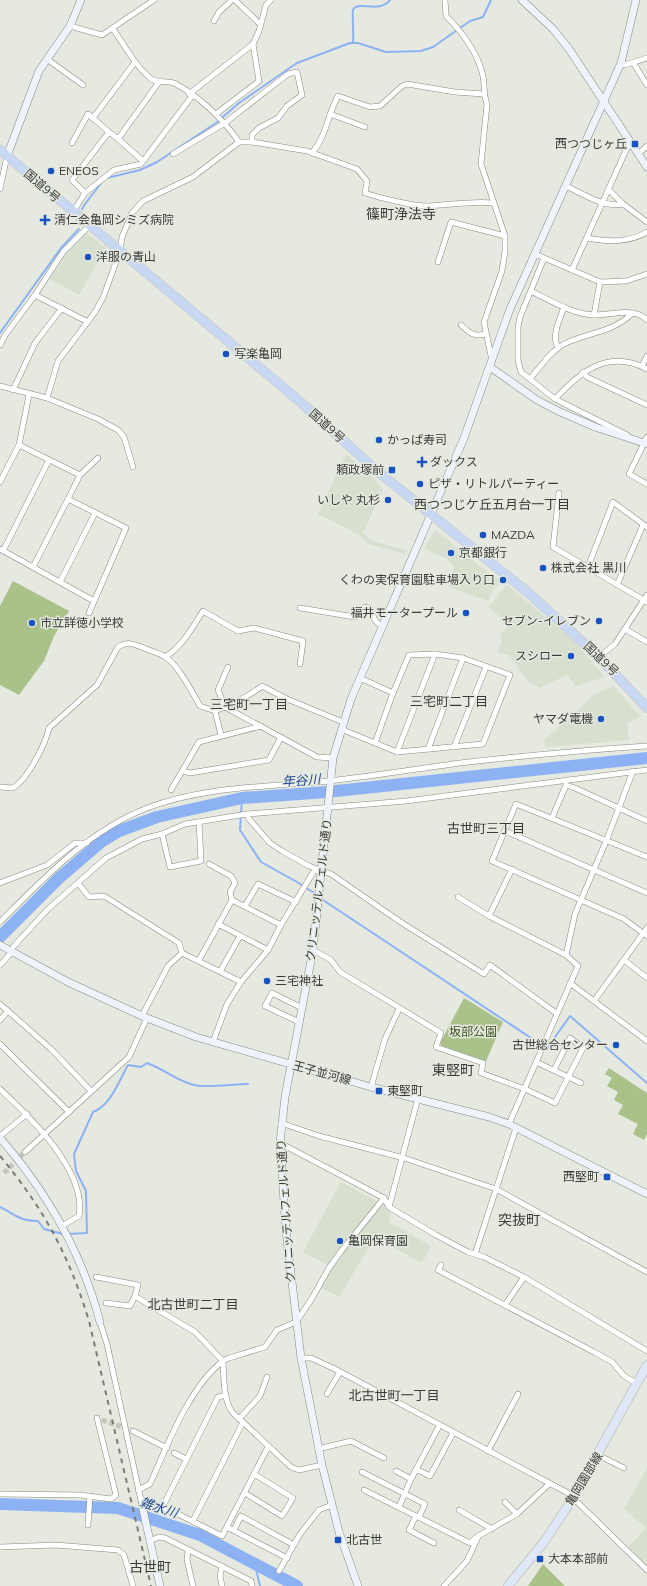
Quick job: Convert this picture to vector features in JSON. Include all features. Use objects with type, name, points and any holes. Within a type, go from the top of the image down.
[{"type":"highway","name":"国道9号","points":[[0,150],[297,399],[376,470],[531,595],[599,657],[647,708]]},
{"type":"main road","name":"亀岡園部線","points":[[508,1586],[544,1542],[573,1498],[638,1384],[647,1365]]},
{"type":"street","points":[[0,189],[8,156],[39,71],[70,26],[81,0]]},
{"type":"street","points":[[70,26],[102,35],[154,0]]},
{"type":"street","points":[[214,22],[219,12],[233,0],[260,24]]},
{"type":"street","points":[[73,212],[85,193],[98,181],[114,170],[141,164],[190,95],[252,44],[266,5],[270,0]]},
{"type":"street","points":[[445,0],[446,16],[473,49],[483,76],[483,94],[487,104],[481,164],[505,236],[505,251],[502,271],[484,322],[491,364],[537,400],[558,411],[596,427],[646,441]]},
{"type":"street","points":[[522,0],[553,29],[647,167]]},
{"type":"street","name":"クリニッテルフェルド通り","points":[[358,1586],[339,1532],[318,1449],[301,1358],[296,1322],[280,1143],[281,1124],[291,1064],[313,950],[333,758],[342,726],[360,678],[464,438],[510,309],[620,63],[636,0]]},
{"type":"street","points":[[113,29],[135,62],[151,79],[159,82],[172,82],[216,114],[225,123],[239,142]]},
{"type":"street","points":[[216,114],[259,81],[252,44]]},
{"type":"street","points":[[620,63],[625,65],[634,64],[647,58]]},
{"type":"street","points":[[47,59],[82,85]]},
{"type":"street","points":[[93,118],[135,62]]},
{"type":"street","points":[[634,64],[647,85]]},
{"type":"street","points":[[173,154],[225,123],[288,74],[297,72],[302,95],[287,106],[278,118],[259,128],[252,135],[252,142]]},
{"type":"street","points":[[118,139],[159,82]]},
{"type":"street","points":[[312,153],[321,143],[330,114],[338,96],[370,107],[380,106],[402,86],[407,84],[455,92],[483,94]]},
{"type":"street","points":[[72,144],[88,114],[143,161]]},
{"type":"street","points":[[330,114],[366,127]]},
{"type":"street","points":[[85,193],[72,180],[109,132]]},
{"type":"street","points":[[47,398],[58,361],[88,322],[103,298],[120,251],[122,237],[132,213],[143,201],[194,177],[239,142],[252,142],[312,153],[357,169],[367,181],[365,193],[374,196],[427,206],[471,201],[493,203]]},
{"type":"street","points":[[572,270],[627,148],[631,144]]},
{"type":"street","points":[[638,154],[647,146]]},
{"type":"street","points":[[566,186],[614,206],[623,204]]},
{"type":"street","points":[[608,190],[623,204],[647,222]]},
{"type":"street","points":[[438,262],[451,222],[505,236]]},
{"type":"street","points":[[0,345],[14,322],[35,295],[63,252],[89,226]]},
{"type":"street","points":[[587,238],[619,241],[634,239],[647,232]]},
{"type":"street","points":[[535,254],[600,282],[626,281],[647,274]]},
{"type":"street","points":[[544,258],[520,317],[518,327],[518,360],[521,372],[555,399],[646,441]]},
{"type":"street","points":[[594,315],[600,282]]},
{"type":"street","points":[[531,291],[564,307],[594,315],[638,313],[647,320]]},
{"type":"street","points":[[35,295],[88,322]]},
{"type":"street","points":[[558,348],[555,342],[555,333],[564,307]]},
{"type":"street","points":[[13,390],[35,343],[62,308]]},
{"type":"street","points":[[530,379],[558,348],[570,341],[603,332],[623,322],[633,313]]},
{"type":"street","points":[[461,324],[470,334],[476,336],[485,334]]},
{"type":"street","points":[[642,366],[647,356]]},
{"type":"street","points":[[555,399],[583,372],[599,365],[625,361],[647,369]]},
{"type":"street","points":[[583,372],[587,377],[647,405]]},
{"type":"street","points":[[0,386],[47,398],[98,419],[118,430],[124,436],[133,467]]},
{"type":"street","points":[[0,482],[19,445],[29,394]]},
{"type":"street","points":[[646,441],[630,474],[647,484]]},
{"type":"street","points":[[19,445],[80,475]]},
{"type":"street","points":[[34,567],[80,475],[98,458]]},
{"type":"street","points":[[49,460],[2,550],[94,601]]},
{"type":"street","points":[[559,493],[552,547],[645,601]]},
{"type":"street","points":[[68,499],[126,528],[89,613]]},
{"type":"street","points":[[588,567],[613,502],[645,526],[617,585]]},
{"type":"street","points":[[60,582],[95,513]]},
{"type":"street","points":[[599,657],[615,644],[645,601],[647,595]]},
{"type":"street","points":[[300,608],[355,617],[359,615],[365,607],[372,610],[374,619],[383,626]]},
{"type":"street","points":[[165,657],[175,650],[184,640],[203,610],[238,632],[254,628],[303,640],[300,664]]},
{"type":"street","points":[[625,629],[647,642]]},
{"type":"street","points":[[0,787],[13,788],[24,779],[46,739],[49,728],[97,685],[118,647],[124,644],[132,643],[165,657],[172,662],[200,706],[215,711],[240,698],[248,696],[262,686],[287,700],[342,726],[374,744],[397,752],[483,744],[510,675],[462,658],[435,654],[409,655],[374,744]]},
{"type":"street","points":[[397,752],[435,654]]},
{"type":"street","points":[[428,750],[462,658]]},
{"type":"street","points":[[228,667],[218,690],[225,707],[317,757],[333,758]]},
{"type":"street","points":[[454,747],[486,667]]},
{"type":"street","points":[[360,678],[393,693]]},
{"type":"street","points":[[215,711],[221,735]]},
{"type":"street","points":[[171,790],[199,742],[221,735],[261,726]]},
{"type":"street","points":[[182,771],[190,773],[269,760],[281,737]]},
{"type":"street","points":[[0,922],[57,865],[107,829],[147,808],[182,796],[330,782],[544,754],[647,746]]},
{"type":"street","points":[[0,965],[6,948],[13,947],[47,910],[106,858],[142,839],[162,834],[185,824],[328,803],[406,801],[647,770]]},
{"type":"street","points":[[566,955],[574,914],[594,870],[633,771]]},
{"type":"street","points":[[552,818],[566,785],[647,821]]},
{"type":"street","points":[[645,935],[624,919],[492,861],[516,804],[647,856]]},
{"type":"street","points":[[247,814],[249,819],[270,843],[309,866],[331,874],[402,923],[484,974],[490,965],[556,1013]]},
{"type":"street","points":[[162,834],[170,867],[201,861],[199,822]]},
{"type":"street","points":[[505,831],[647,894]]},
{"type":"street","points":[[0,883],[47,865],[76,843],[87,843]]},
{"type":"street","points":[[199,960],[232,900],[230,892],[235,883],[231,876],[209,864]]},
{"type":"street","points":[[489,916],[512,869]]},
{"type":"street","points":[[214,1042],[223,1012],[241,982],[268,950],[314,871],[321,870]]},
{"type":"street","points":[[78,883],[89,896],[104,896],[180,943],[182,953]]},
{"type":"street","points":[[245,906],[258,884],[296,902]]},
{"type":"street","points":[[458,897],[489,916],[566,955],[578,966],[556,1013],[526,1089],[509,1124]]},
{"type":"street","points":[[232,900],[281,926]]},
{"type":"street","points":[[218,924],[268,950]]},
{"type":"street","points":[[594,1001],[624,960],[645,935],[647,928]]},
{"type":"street","points":[[221,970],[240,936]]},
{"type":"street","name":"王子並河線","points":[[6,948],[68,982],[145,1017],[214,1042],[371,1087],[418,1098],[509,1124],[647,1194]]},
{"type":"street","points":[[313,950],[331,960],[340,972],[441,1034],[436,1047],[483,1063],[481,1073],[526,1089],[556,1103],[583,1048],[570,1038],[554,1070]]},
{"type":"street","points":[[182,953],[221,970],[241,982]]},
{"type":"street","points":[[25,1152],[129,1057],[168,966],[182,953]]},
{"type":"street","points":[[624,960],[647,978]]},
{"type":"street","points":[[570,983],[647,1041]]},
{"type":"street","points":[[299,1022],[265,1006],[272,993],[302,1008]]},
{"type":"street","points":[[0,1004],[51,1049],[91,1091]]},
{"type":"street","points":[[371,1087],[385,1039],[399,1009]]},
{"type":"street","points":[[0,1020],[8,1011]]},
{"type":"street","points":[[0,1044],[69,1112]]},
{"type":"street","points":[[536,1062],[581,1083]]},
{"type":"street","points":[[0,1089],[45,1134],[66,1163],[79,1192],[81,1206],[79,1216],[62,1226]]},
{"type":"street","points":[[389,1207],[404,1158],[418,1098]]},
{"type":"street","points":[[26,1114],[0,1137],[40,1189],[62,1226],[86,1275],[107,1344],[160,1586]]},
{"type":"street","points":[[281,1124],[404,1158],[496,1189],[647,1272]]},
{"type":"street","points":[[475,1254],[516,1128]]},
{"type":"street","points":[[280,1143],[384,1198],[389,1207],[436,1235],[524,1277],[647,1351]]},
{"type":"street","points":[[138,1490],[150,1484],[166,1448],[196,1391],[211,1371],[229,1358],[265,1347],[277,1330],[296,1322],[303,1314],[342,1250],[384,1198]]},
{"type":"street","points":[[441,1265],[438,1270],[612,1362],[624,1376],[638,1384]]},
{"type":"street","points":[[96,1277],[138,1285],[130,1306],[106,1303]]},
{"type":"street","points":[[505,1305],[524,1277]]},
{"type":"street","points":[[135,1296],[195,1332],[223,1362],[228,1406],[241,1421],[290,1468],[300,1470],[322,1465]]},
{"type":"street","points":[[301,1358],[311,1358],[340,1372],[439,1426],[568,1493],[647,1570]]},
{"type":"street","points":[[327,1394],[340,1372]]},
{"type":"street","points":[[193,1521],[241,1421],[260,1396],[267,1377]]},
{"type":"street","points":[[226,1394],[218,1397],[162,1508],[193,1521],[222,1536],[268,1447]]},
{"type":"street","points":[[488,1451],[518,1394]]},
{"type":"street","points":[[0,1494],[90,1496],[112,1499],[116,1495],[97,1418],[102,1420]]},
{"type":"street","points":[[399,1507],[411,1479],[439,1426]]},
{"type":"street","points":[[133,1431],[166,1448]]},
{"type":"street","points":[[416,1469],[430,1476],[453,1433]]},
{"type":"street","points":[[318,1449],[351,1441],[384,1458]]},
{"type":"street","points":[[174,1453],[186,1459]]},
{"type":"street","points":[[598,1455],[624,1468]]},
{"type":"street","points":[[396,1471],[411,1479]]},
{"type":"street","points":[[362,1472],[425,1504],[409,1530],[434,1543]]},
{"type":"street","points":[[244,1493],[282,1516],[293,1498],[254,1474]]},
{"type":"street","points":[[364,1490],[470,1543],[478,1536],[517,1514],[549,1484]]},
{"type":"street","points":[[88,1525],[90,1496]]},
{"type":"street","points":[[505,1502],[517,1514]]},
{"type":"street","points":[[279,1571],[300,1534],[319,1510],[332,1505]]},
{"type":"street","points":[[459,1510],[492,1528]]},
{"type":"street","points":[[234,1530],[241,1516],[294,1545]]},
{"type":"street","points":[[227,1526],[287,1558]]},
{"type":"street","points":[[444,1586],[467,1561],[478,1536]]},
{"type":"street","points":[[149,1541],[159,1537],[165,1538],[251,1580],[252,1586]]},
{"type":"street","points":[[0,1547],[56,1545],[118,1550],[124,1555],[133,1586]]},
{"type":"street","points":[[188,1550],[187,1560],[193,1586]]},
{"type":"street","points":[[222,1566],[220,1576],[222,1586]]},
{"type":"shaded area","points":[[87,233],[106,248],[79,295],[50,279],[68,251]]},
{"type":"shaded area","points":[[346,454],[369,473],[383,489],[363,533],[371,540],[406,551],[404,554],[370,544],[356,533],[318,514]]},
{"type":"shaded area","points":[[435,530],[500,582],[492,592],[488,601],[449,587],[454,567],[447,559],[425,548]]},
{"type":"shaded area","points":[[507,585],[574,641],[605,677],[576,686],[567,675],[539,688],[529,682],[509,655],[498,652],[502,642],[500,634],[510,625],[488,607]]},
{"type":"shaded area","name":"ヤマダ電機","points":[[614,686],[636,712],[642,716],[627,723],[629,740],[546,747],[543,741],[595,694]]},
{"type":"shaded area","name":"亀岡保育園","points":[[341,1182],[391,1209],[389,1222],[431,1246],[422,1263],[375,1237],[339,1297],[318,1286],[328,1265],[303,1252]]},
{"type":"shaded area","points":[[647,1468],[647,1565],[628,1547],[646,1528],[624,1509]]},
{"type":"green space","name":"市立詳徳小学校","points":[[13,581],[69,611],[54,636],[44,661],[19,695],[0,685],[0,606]]},
{"type":"green space","name":"坂部公園","points":[[464,998],[503,1022],[486,1061],[442,1046],[440,1043]]},
{"type":"green space","points":[[609,1068],[647,1093],[647,1134],[644,1140],[633,1134],[638,1124],[618,1114],[623,1105],[614,1100],[618,1092],[607,1086],[612,1078],[605,1074]]},
{"type":"green space","points":[[543,1564],[565,1586],[528,1586]]},
{"type":"waterway","points":[[353,42],[353,10],[355,7],[381,6],[390,0]]},
{"type":"waterway","points":[[107,178],[140,170],[157,162],[216,123],[239,103],[297,63],[350,43],[358,43],[386,52],[421,51],[433,47],[470,21],[483,17],[491,0]]},
{"type":"waterway","points":[[82,209],[102,182]]},
{"type":"waterway","points":[[0,333],[61,248],[79,229]]},
{"type":"waterway","name":"年谷川","points":[[0,937],[58,879],[101,842],[119,831],[157,817],[242,798],[327,792],[647,758]]},
{"type":"waterway","points":[[242,798],[240,830],[261,862],[317,895]]},
{"type":"waterway","points":[[320,898],[540,1044],[548,1047],[570,1016],[647,1083]]},
{"type":"waterway","points":[[67,1234],[87,1233],[86,1191],[76,1171],[74,1154],[93,1112],[99,1109],[110,1098],[128,1065],[141,1067],[147,1063],[182,1081],[199,1086],[248,1084]]},
{"type":"waterway","points":[[0,1207],[22,1219],[38,1221],[44,1229],[63,1234]]},
{"type":"waterway","name":"雑水川","points":[[0,1504],[118,1508],[200,1535],[297,1586]]},
{"type":"waterway","points":[[255,1565],[260,1586]]},
{"type":"tunnel","points":[[4,1173],[25,1152]]},
{"type":"tunnel","points":[[102,1420],[133,1431]]},
{"type":"railway","points":[[0,1156],[30,1195],[54,1234],[64,1254],[81,1297],[89,1321],[151,1586]]},
{"type":"place","name":"西つつじヶ丘","points":[[635,144]]},
{"type":"place","name":"ENEOS","points":[[51,171]]},
{"type":"place","name":"清仁会亀岡シミズ病院","points":[[45,220]]},
{"type":"place","name":"洋服の青山","points":[[88,257]]},
{"type":"place","name":"写楽亀岡","points":[[226,354]]},
{"type":"place","name":"かっぱ寿司","points":[[379,440]]},
{"type":"place","name":"ダックス","points":[[422,462]]},
{"type":"place","name":"頼政塚前","points":[[392,470]]},
{"type":"place","name":"ピザ・リトルパーティー","points":[[420,484]]},
{"type":"place","name":"いしや 丸杉","points":[[388,500]]},
{"type":"place","name":"MAZDA","points":[[483,535]]},
{"type":"place","name":"京都銀行","points":[[451,553]]},
{"type":"place","name":"株式会社 黒川","points":[[543,568]]},
{"type":"place","name":"くわの実保育園駐車場入り口","points":[[503,580]]},
{"type":"place","name":"福井モータープール","points":[[466,613]]},
{"type":"place","name":"セブン-イレブン","points":[[599,621]]},
{"type":"place","name":"市立詳徳小学校","points":[[32,623]]},
{"type":"place","name":"スシロー","points":[[571,656]]},
{"type":"place","name":"ヤマダ電機","points":[[601,719]]},
{"type":"place","name":"三宅神社","points":[[267,981]]},
{"type":"place","name":"古世総合センター","points":[[616,1045]]},
{"type":"place","name":"東堅町","points":[[379,1091]]},
{"type":"place","name":"西堅町","points":[[607,1177]]},
{"type":"place","name":"亀岡保育園","points":[[340,1241]]},
{"type":"place","name":"北古世","points":[[338,1540]]},
{"type":"place","name":"大本本部前","points":[[540,1559]]},
{"type":"district","name":"篠町浄法寺","points":[[401,214]]},
{"type":"district","name":"西つつじケ丘五月台一丁目","points":[[492,504]]},
{"type":"district","name":"三宅町二丁目","points":[[449,701]]},
{"type":"district","name":"三宅町一丁目","points":[[249,704]]},
{"type":"district","name":"古世町三丁目","points":[[486,828]]},
{"type":"district","name":"東竪町","points":[[453,1070]]},
{"type":"district","name":"突抜町","points":[[519,1220]]},
{"type":"district","name":"北古世町二丁目","points":[[193,1304]]},
{"type":"district","name":"北古世町一丁目","points":[[394,1395]]},
{"type":"district","name":"古世町","points":[[150,1567]]}]
